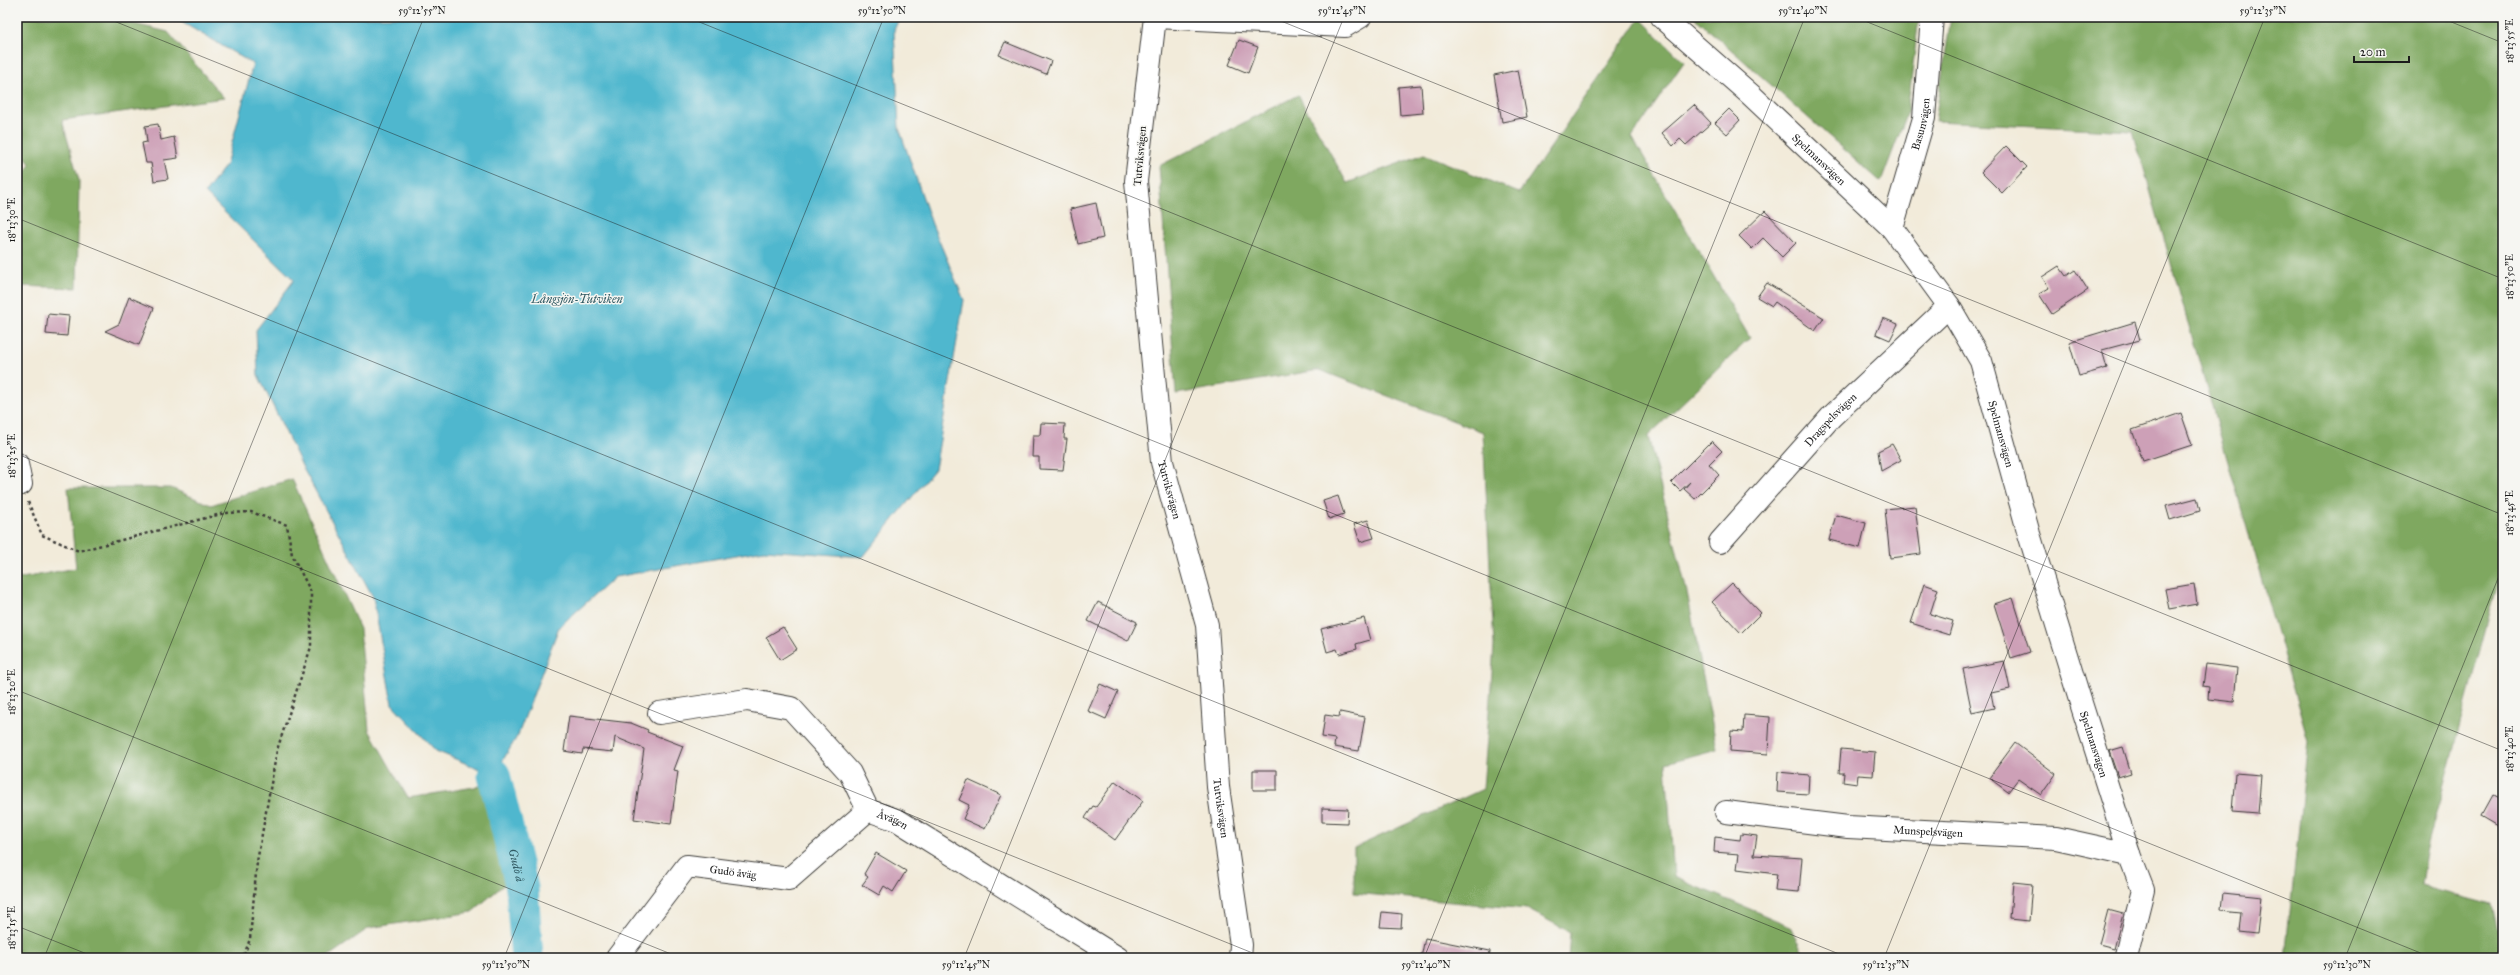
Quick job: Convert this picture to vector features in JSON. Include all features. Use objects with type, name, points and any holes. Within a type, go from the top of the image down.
[{"type":"street","points":[[1155,17],[1345,26],[1360,17]]},
{"type":"street","name":"Tutviksvägen","points":[[1155,17],[1136,181],[1162,462],[1207,625],[1218,787],[1241,945],[1240,958]]},
{"type":"street","name":"Spelmansvägen","points":[[1662,17],[1751,95],[1892,228],[1948,306],[1981,361],[2029,534],[2129,854],[2143,890],[2126,958]]},
{"type":"street","name":"Basunvägen","points":[[1892,228],[1924,118],[1932,17]]},
{"type":"street","name":"Dragspelsvägen","points":[[1720,542],[1831,417],[1948,306]]},
{"type":"street","name":"Åvägen","points":[[659,713],[748,700],[791,708],[850,773],[868,810],[897,820],[1118,958]]},
{"type":"street","name":"Gudö åväg","points":[[617,958],[687,866],[789,879],[868,810]]},
{"type":"street","name":"Munspelsvägen","points":[[1726,812],[1848,827],[2056,838],[2129,854]]},
{"type":"path","points":[[19,474],[42,535],[79,550],[225,513],[251,512],[287,526],[292,554],[311,592],[311,647],[276,750],[257,862],[250,939],[243,958]]},
{"type":"green space","points":[[17,17],[104,17],[168,32],[224,98],[62,120],[79,180],[77,288],[17,286],[17,186],[30,164],[17,144]]},
{"type":"green space","points":[[1694,17],[1919,17],[1907,114],[1881,182]]},
{"type":"green space","points":[[1951,17],[2503,17],[2503,564],[2426,851],[2421,886],[2492,905],[2503,958],[2285,958],[2308,741],[2133,131],[1935,121]]},
{"type":"green space","points":[[1640,18],[1684,62],[1632,137],[1750,338],[1648,436],[1687,592],[1717,749],[1666,763],[1674,877],[1790,926],[1805,958],[1568,958],[1570,932],[1527,909],[1354,893],[1354,848],[1483,789],[1494,646],[1483,432],[1319,370],[1176,394],[1159,166],[1298,95],[1347,183],[1424,154],[1519,193]]},
{"type":"green space","points":[[292,479],[360,629],[369,730],[408,798],[486,785],[507,882],[472,912],[369,928],[326,958],[17,958],[17,579],[76,568],[68,488],[171,488],[211,505]]},
{"type":"water","name":"Långsjön-Tutviken","points":[[173,17],[900,17],[894,30],[899,128],[932,224],[964,300],[935,469],[863,557],[764,550],[615,577],[559,627],[518,735],[494,775],[436,751],[392,704],[373,597],[304,470],[258,375],[256,330],[294,280],[205,193],[226,165],[253,64]]},
{"type":"building","points":[[1239,40],[1258,47],[1248,73],[1229,65]]},
{"type":"building","points":[[1005,42],[1051,61],[1046,74],[999,55]]},
{"type":"building","points":[[1518,70],[1527,117],[1502,122],[1494,75]]},
{"type":"building","points":[[1421,85],[1423,113],[1400,115],[1398,87]]},
{"type":"building","points":[[1694,105],[1711,123],[1686,145],[1680,139],[1673,146],[1662,133]]},
{"type":"building","points":[[1729,109],[1740,120],[1727,134],[1715,123]]},
{"type":"building","points":[[158,124],[161,140],[174,137],[178,158],[164,160],[168,179],[154,181],[151,163],[146,163],[142,143],[147,142],[145,126]]},
{"type":"building","points":[[2006,146],[2027,167],[2002,193],[1981,172]]},
{"type":"building","points":[[1096,203],[1103,238],[1078,244],[1070,209]]},
{"type":"building","points":[[1765,211],[1796,243],[1782,257],[1763,238],[1752,249],[1739,236]]},
{"type":"building","points":[[2059,266],[2066,276],[2075,270],[2088,290],[2052,314],[2039,294],[2049,288],[2042,277]]},
{"type":"building","points":[[1767,283],[1824,318],[1815,331],[1775,302],[1772,306],[1757,297]]},
{"type":"building","points":[[129,297],[154,308],[139,345],[105,331],[119,324]]},
{"type":"building","points":[[48,314],[69,316],[67,336],[46,334]]},
{"type":"building","points":[[1883,318],[1898,324],[1890,340],[1876,334]]},
{"type":"building","points":[[2135,322],[2140,340],[2102,350],[2107,368],[2079,376],[2069,342]]},
{"type":"building","points":[[2181,413],[2192,445],[2143,461],[2132,430]]},
{"type":"building","points":[[1041,423],[1065,424],[1064,439],[1067,439],[1063,470],[1039,469],[1039,457],[1032,457],[1033,435],[1040,435]]},
{"type":"building","points":[[1712,441],[1722,451],[1709,464],[1719,475],[1695,499],[1684,489],[1690,482],[1680,491],[1671,482]]},
{"type":"building","points":[[1892,444],[1901,460],[1881,471],[1878,451]]},
{"type":"building","points":[[1338,496],[1344,514],[1329,519],[1323,501]]},
{"type":"building","points":[[2197,498],[2200,511],[2170,520],[2166,506]]},
{"type":"building","points":[[1915,506],[1921,554],[1890,558],[1885,509]]},
{"type":"building","points":[[1836,515],[1866,523],[1860,548],[1829,540]]},
{"type":"building","points":[[1368,520],[1374,538],[1360,542],[1354,524]]},
{"type":"building","points":[[1732,583],[1761,613],[1741,633],[1712,602]]},
{"type":"building","points":[[1924,584],[1938,589],[1930,614],[1953,621],[1949,635],[1911,623]]},
{"type":"building","points":[[2194,584],[2197,604],[2169,609],[2165,589]]},
{"type":"building","points":[[2013,598],[2030,652],[2011,658],[1994,604]]},
{"type":"building","points":[[1098,602],[1137,622],[1128,641],[1088,621]]},
{"type":"building","points":[[1364,618],[1370,640],[1356,644],[1357,649],[1339,654],[1337,649],[1327,652],[1321,629]]},
{"type":"building","points":[[783,627],[797,649],[780,660],[766,637]]},
{"type":"building","points":[[2004,661],[2010,689],[1991,693],[1994,708],[1972,713],[1963,669]]},
{"type":"building","points":[[2206,664],[2237,668],[2234,702],[2208,699],[2209,687],[2203,686]]},
{"type":"building","points":[[1100,684],[1118,692],[1106,719],[1088,711]]},
{"type":"building","points":[[1340,712],[1365,717],[1359,751],[1334,747],[1335,739],[1322,737],[1325,715],[1339,717]]},
{"type":"building","points":[[1744,715],[1770,717],[1768,754],[1730,751],[1731,731],[1743,732]]},
{"type":"building","points":[[569,716],[631,723],[648,730],[647,732],[683,746],[674,770],[678,771],[671,824],[634,819],[644,749],[615,737],[613,752],[583,749],[582,754],[564,751]]},
{"type":"building","points":[[2015,743],[2056,774],[2041,795],[2018,779],[2008,792],[1989,778]]},
{"type":"building","points":[[2123,747],[2131,773],[2118,777],[2109,751]]},
{"type":"building","points":[[1841,749],[1875,752],[1873,776],[1858,775],[1857,784],[1843,782],[1844,773],[1839,773]]},
{"type":"building","points":[[1253,770],[1277,770],[1277,790],[1253,790]]},
{"type":"building","points":[[1778,772],[1809,775],[1808,794],[1777,792]]},
{"type":"building","points":[[2235,773],[2261,775],[2258,814],[2232,812]]},
{"type":"building","points":[[968,780],[1001,795],[985,829],[963,819],[969,805],[959,800]]},
{"type":"building","points":[[1115,781],[1143,801],[1115,840],[1085,818],[1093,806],[1096,807]]},
{"type":"building","points":[[2492,796],[2503,802],[2503,816],[2498,826],[2481,816]]},
{"type":"building","points":[[1322,808],[1348,809],[1347,823],[1322,822]]},
{"type":"building","points":[[1741,834],[1757,836],[1754,855],[1802,858],[1799,892],[1775,890],[1777,874],[1737,869],[1739,854],[1714,852],[1715,837],[1740,840]]},
{"type":"building","points":[[876,853],[906,871],[893,892],[884,886],[879,895],[862,885],[868,877],[864,874]]},
{"type":"building","points":[[2013,882],[2032,884],[2029,921],[2010,919]]},
{"type":"building","points":[[2223,893],[2261,897],[2257,934],[2239,932],[2241,912],[2221,910]]},
{"type":"building","points":[[2108,910],[2123,914],[2114,948],[2099,944]]},
{"type":"building","points":[[1382,912],[1402,914],[1401,928],[1380,927]]},
{"type":"building","points":[[1425,938],[1490,951],[1489,958],[1421,958]]},
{"type":"waterway","name":"Gudö å","points":[[494,775],[522,888],[527,958]]}]
